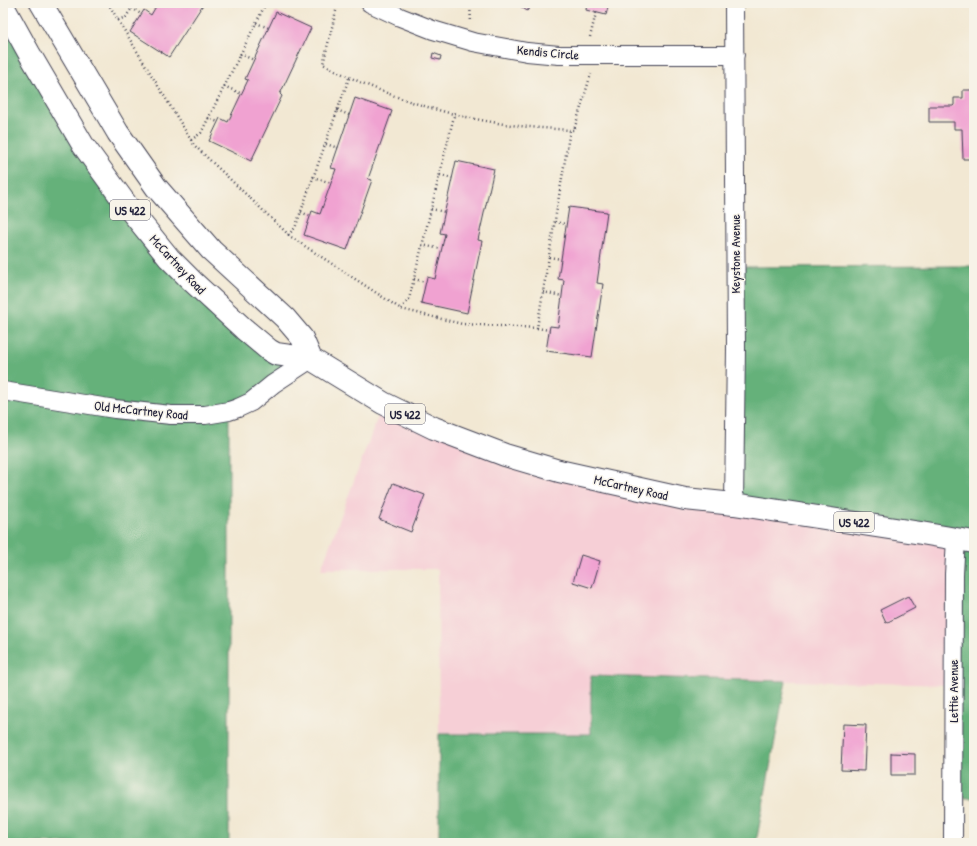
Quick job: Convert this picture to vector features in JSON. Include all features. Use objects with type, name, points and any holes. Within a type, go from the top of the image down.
[{"type":"highway","name":"US 422","points":[[41,3],[118,133],[156,187],[210,250],[285,318],[302,338],[311,359]]},
{"type":"highway","name":"McCartney Road","points":[[3,6],[83,145],[130,212],[169,258],[193,282],[244,329],[276,354],[311,359],[389,406],[434,428],[505,456],[559,471],[685,499],[734,504],[965,540]]},
{"type":"street","name":"Kendis Circle","points":[[370,3],[433,30],[473,42],[526,52],[559,55],[735,55]]},
{"type":"street","name":"Keystone Avenue","points":[[734,3],[736,356],[734,504]]},
{"type":"street","name":"Old McCartney Road","points":[[3,391],[115,409],[171,415],[205,415],[229,411],[251,402],[273,384],[311,359]]},
{"type":"street","name":"Lettie Avenue","points":[[954,843],[954,582],[965,540]]},
{"type":"path","points":[[108,3],[194,145],[288,235],[401,309],[462,324],[549,330]]},
{"type":"path","points":[[118,20],[126,17],[135,3]]},
{"type":"path","points":[[191,140],[201,133],[266,3]]},
{"type":"path","points":[[470,3],[471,24]]},
{"type":"path","points":[[337,7],[323,64],[349,78],[420,105],[492,122],[574,130],[591,74]]},
{"type":"path","points":[[132,8],[141,14]]},
{"type":"path","points":[[590,38],[596,13]]},
{"type":"path","points":[[256,23],[269,28]]},
{"type":"path","points":[[240,54],[254,60]]},
{"type":"path","points":[[288,235],[295,228],[349,78]]},
{"type":"path","points":[[224,86],[242,94]]},
{"type":"path","points":[[337,110],[350,114]]},
{"type":"path","points":[[401,309],[409,299],[455,113]]},
{"type":"path","points":[[208,118],[218,122]]},
{"type":"path","points":[[537,328],[570,130]]},
{"type":"path","points":[[326,144],[338,148]]},
{"type":"path","points":[[440,175],[452,178]]},
{"type":"path","points":[[313,177],[331,183]]},
{"type":"path","points":[[431,209],[444,212]]},
{"type":"path","points":[[301,212],[310,216]]},
{"type":"path","points":[[555,222],[566,224]]},
{"type":"path","points":[[422,245],[441,249]]},
{"type":"path","points":[[549,257],[561,259]]},
{"type":"path","points":[[414,279],[426,282]]},
{"type":"path","points":[[543,292],[562,296]]},
{"type":"shaded area","points":[[383,403],[505,455],[956,539],[953,685],[592,676],[591,734],[439,734],[438,569],[321,569]]},
{"type":"green space","points":[[3,6],[83,145],[244,329],[311,359],[229,411],[229,843],[3,843]]},
{"type":"green space","points":[[974,266],[974,798],[953,798],[956,539],[734,504],[735,267]]},
{"type":"green space","points":[[591,676],[786,681],[756,843],[439,843],[439,734],[591,734]]},
{"type":"building","points":[[158,3],[204,3],[169,57],[130,32],[144,10],[151,15]]},
{"type":"building","points":[[516,3],[533,3],[527,11]]},
{"type":"building","points":[[587,3],[609,3],[606,15],[586,10]]},
{"type":"building","points":[[276,12],[311,28],[280,94],[282,96],[251,161],[209,141],[220,118],[228,122],[248,80],[245,79]]},
{"type":"building","points":[[433,53],[441,56],[440,60],[432,58]]},
{"type":"building","points":[[963,90],[974,90],[974,159],[963,159],[962,129],[954,129],[954,122],[929,122],[929,106],[953,106],[954,98],[963,98]]},
{"type":"building","points":[[355,98],[392,111],[368,179],[372,180],[347,250],[304,235],[312,211],[320,214],[336,169],[331,168]]},
{"type":"building","points":[[456,161],[494,169],[478,240],[482,241],[467,313],[421,303],[427,277],[435,279],[445,234],[440,233]]},
{"type":"building","points":[[569,207],[607,212],[597,283],[603,284],[592,357],[546,351],[550,326],[558,327],[564,280],[558,279]]},
{"type":"building","points":[[393,483],[425,495],[411,532],[379,519]]},
{"type":"building","points":[[581,555],[600,561],[592,588],[573,582]]},
{"type":"building","points":[[908,596],[915,608],[886,623],[880,610]]},
{"type":"building","points":[[843,724],[866,725],[864,771],[841,770]]},
{"type":"building","points":[[891,753],[915,754],[915,775],[891,775]]}]
